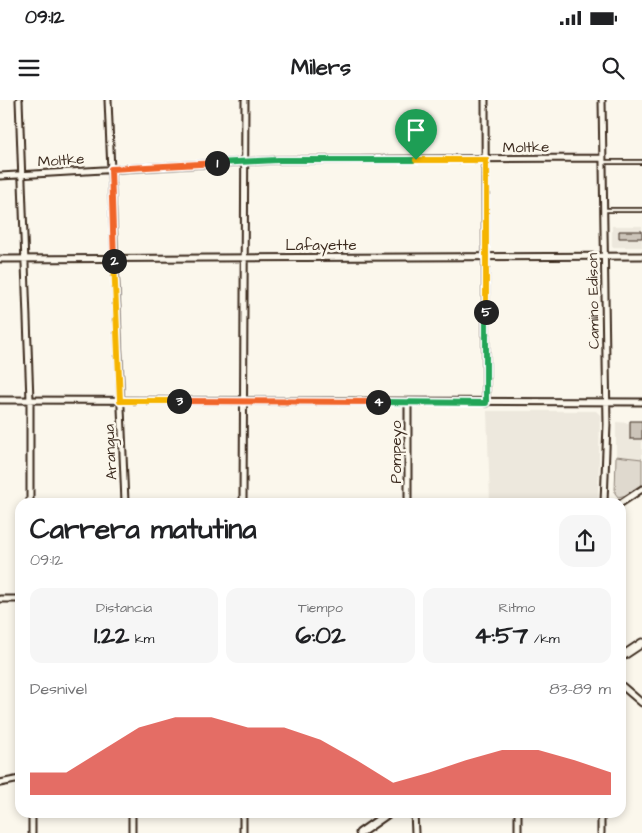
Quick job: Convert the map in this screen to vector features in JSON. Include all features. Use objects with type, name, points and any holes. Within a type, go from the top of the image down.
[{"type":"street","points":[[19,100],[30,400],[30,498]]},
{"type":"street","name":"Arangua","points":[[108,100],[125,498]]},
{"type":"street","points":[[243,498],[245,100]]},
{"type":"street","points":[[485,100],[486,403]]},
{"type":"street","name":"Camino Edison","points":[[602,100],[607,402],[604,498]]},
{"type":"street","name":"Moltke","points":[[0,176],[244,161],[603,160]]},
{"type":"street","name":"Lafayette","points":[[0,259],[114,260],[642,256]]},
{"type":"street","points":[[0,400],[642,402]]},
{"type":"street","name":"Pompeyo","points":[[408,402],[408,498]]},
{"type":"street","points":[[626,500],[642,490]]},
{"type":"street","points":[[0,599],[15,599]]},
{"type":"street","points":[[626,654],[642,643]]},
{"type":"street","points":[[626,689],[642,703]]},
{"type":"street","points":[[0,783],[15,780]]},
{"type":"street","points":[[32,818],[32,833]]},
{"type":"street","points":[[132,818],[132,833]]},
{"type":"street","points":[[243,818],[243,833]]},
{"type":"street","points":[[360,833],[381,818]]},
{"type":"street","points":[[414,818],[415,833]]},
{"type":"street","points":[[518,818],[518,833]]},
{"type":"street","points":[[601,818],[601,833]]},
{"type":"lane","points":[[603,160],[642,162]]},
{"type":"lane","points":[[605,210],[642,210]]},
{"type":"shaded area","points":[[612,226],[642,226],[642,247],[612,247]]},
{"type":"shaded area","points":[[487,411],[596,411],[600,415],[598,498],[490,498]]},
{"type":"shaded area","points":[[630,421],[642,421],[642,459],[616,456],[616,422],[630,423]]},
{"type":"shaded area","points":[[616,456],[642,459],[642,485],[627,495],[618,497],[615,493]]},
{"type":"building","points":[[619,231],[642,231],[642,238],[619,238]]},
{"type":"building","points":[[630,421],[642,421],[642,439],[630,439]]},
{"type":"route","points":[[416,160],[486,160],[486,403],[120,401],[111,169],[244,161],[416,160]]}]
